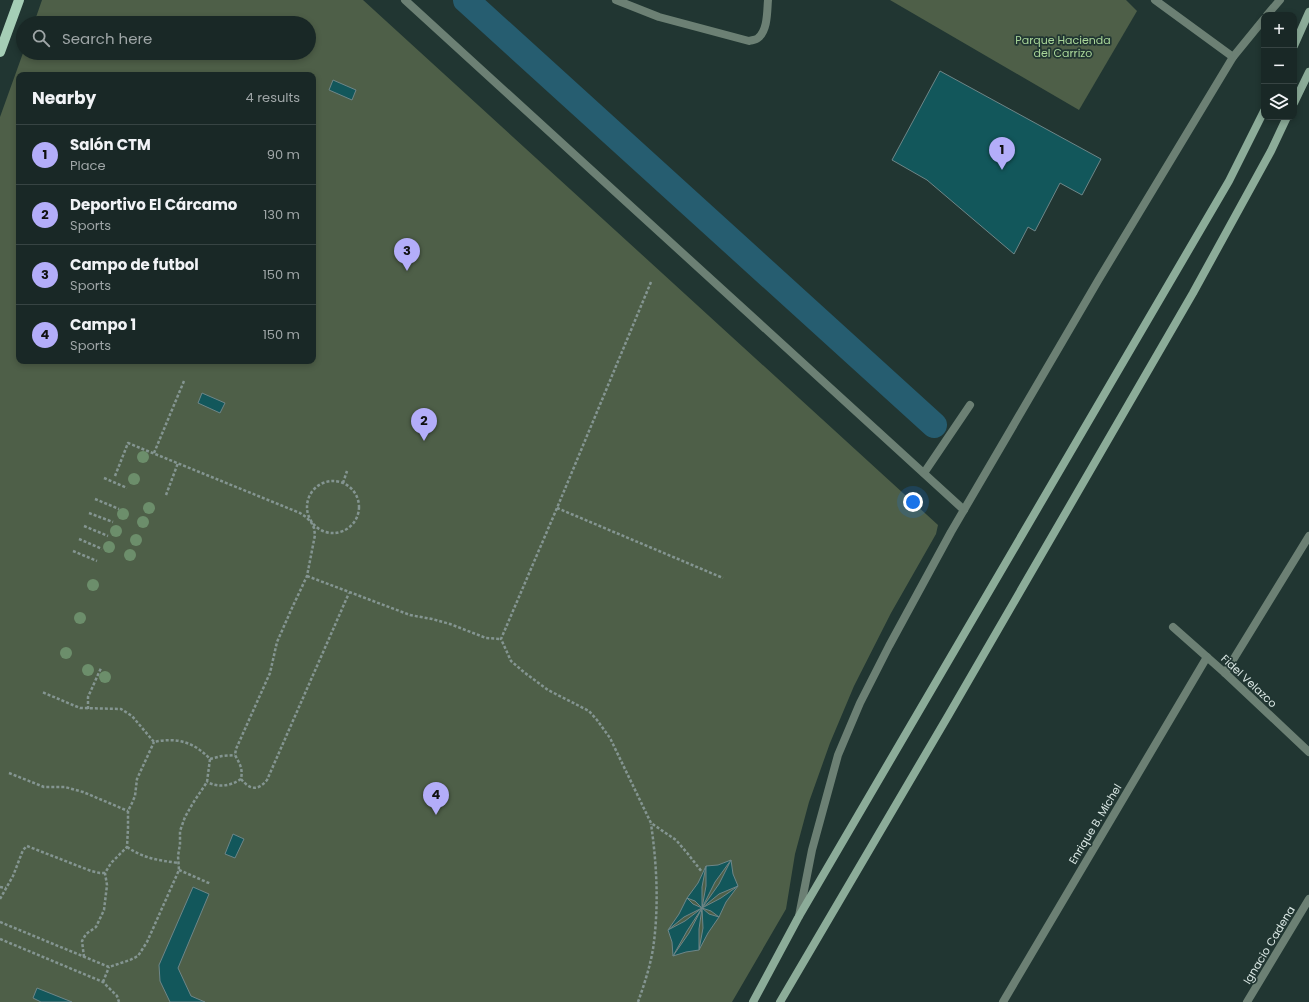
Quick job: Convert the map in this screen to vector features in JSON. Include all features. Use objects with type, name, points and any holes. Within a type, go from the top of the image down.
[{"type":"main road","points":[[0,52],[19,0]]},
{"type":"main road","points":[[1297,39],[1309,12]]},
{"type":"main road","points":[[1297,97],[1309,72]]},
{"type":"main road","points":[[753,1002],[798,918],[1229,181],[1261,117]]},
{"type":"main road","points":[[780,1002],[948,716],[1193,293],[1271,151],[1286,120]]},
{"type":"street","points":[[405,0],[964,510]]},
{"type":"street","points":[[616,0],[659,17],[749,41],[758,39],[762,34],[768,0]]},
{"type":"street","points":[[1155,0],[1233,57]]},
{"type":"street","points":[[1270,12],[1280,0]]},
{"type":"street","points":[[798,918],[812,850],[838,755],[860,703],[889,646],[964,510],[1099,279],[1233,57],[1261,23]]},
{"type":"street","points":[[924,473],[970,405]]},
{"type":"street","points":[[1225,673],[1309,536]]},
{"type":"street","name":"Fidel Velazco","points":[[1173,627],[1225,673],[1309,752]]},
{"type":"street","name":"Enrique B. Michel","points":[[1003,1002],[1207,657]]},
{"type":"street","name":"Ignacio Cadena","points":[[1247,1002],[1309,899]]},
{"type":"path","points":[[638,1002],[647,976],[653,950],[656,925],[656,882],[654,844],[651,823],[610,738],[597,720],[589,711],[548,690],[524,673],[512,661],[501,639],[651,282]]},
{"type":"path","points":[[154,453],[184,381]]},
{"type":"path","points":[[115,476],[128,443],[300,513],[306,516],[312,522],[317,528],[334,534],[343,532],[351,527],[356,520],[360,504],[357,496],[353,489],[343,483],[329,481],[314,489],[309,496],[307,505],[308,514],[312,522],[315,535],[307,576],[277,642],[270,673],[235,755]]},
{"type":"path","points":[[166,495],[178,464]]},
{"type":"path","points":[[343,483],[347,470]]},
{"type":"path","points":[[104,478],[127,488]]},
{"type":"path","points":[[95,499],[119,509]]},
{"type":"path","points":[[557,508],[723,578]]},
{"type":"path","points":[[90,513],[113,522]]},
{"type":"path","points":[[84,526],[108,536]]},
{"type":"path","points":[[78,538],[102,549]]},
{"type":"path","points":[[73,551],[97,561]]},
{"type":"path","points":[[307,576],[410,615],[446,622],[486,638],[501,639]]},
{"type":"path","points":[[241,779],[251,787],[258,788],[263,786],[268,780],[350,593]]},
{"type":"path","points":[[88,709],[88,697],[101,668]]},
{"type":"path","points":[[42,692],[74,706],[88,709],[121,709],[127,712],[154,742]]},
{"type":"path","points":[[0,922],[109,967],[138,956],[143,950],[179,870],[178,856],[180,831],[193,803],[208,782],[210,759],[202,751],[179,740],[166,739],[154,742]]},
{"type":"path","points":[[84,957],[82,941],[86,934],[96,927],[104,910],[107,886],[105,873],[111,863],[127,847],[128,811],[135,796],[137,779],[154,742]]},
{"type":"path","points":[[210,759],[235,755]]},
{"type":"path","points":[[208,782],[214,785],[222,786],[235,784],[241,779],[243,772],[241,764],[235,755]]},
{"type":"path","points":[[9,773],[44,787],[65,787],[83,792],[128,811]]},
{"type":"path","points":[[651,823],[676,840],[702,872]]},
{"type":"path","points":[[0,899],[14,876],[23,850],[27,846],[91,871],[105,873]]},
{"type":"path","points":[[127,847],[145,857],[178,863]]},
{"type":"path","points":[[179,870],[211,884]]},
{"type":"path","points":[[0,886],[6,888]]},
{"type":"path","points":[[0,939],[103,982],[117,996],[120,1002]]},
{"type":"path","points":[[103,982],[109,967]]},
{"type":"green space","points":[[42,0],[363,0],[938,525],[936,534],[891,613],[854,686],[830,743],[809,802],[795,854],[786,909],[732,1002],[0,1002],[0,117],[16,72],[16,364],[316,364],[316,72],[16,72],[20,60],[316,60],[316,16],[36,16]]},
{"type":"green space","name":"Parque Hacienda del Carrizo","points":[[890,0],[1126,0],[1137,11],[1079,110]]},
{"type":"building","points":[[940,71],[1101,159],[1082,195],[1060,183],[1035,231],[1028,227],[1014,254],[927,180],[892,160]]},
{"type":"building","points":[[333,80],[356,90],[352,100],[329,90]]},
{"type":"building","points":[[202,393],[225,403],[220,413],[198,403]]},
{"type":"building","points":[[233,834],[244,839],[235,858],[225,854]]},
{"type":"building","points":[[731,860],[733,874],[738,886],[719,894],[702,908],[719,884]]},
{"type":"building","points":[[731,860],[715,882],[702,908],[706,886],[706,866],[718,865]]},
{"type":"building","points":[[706,866],[702,887],[702,908],[695,901],[687,898],[698,883]]},
{"type":"building","points":[[738,886],[726,902],[719,917],[711,911],[702,908],[721,898]]},
{"type":"building","points":[[193,887],[209,894],[178,968],[191,996],[205,1002],[170,1002],[160,981],[159,965]]},
{"type":"building","points":[[687,898],[693,904],[702,908],[684,917],[668,930],[679,914]]},
{"type":"building","points":[[702,908],[709,914],[719,917],[699,950],[703,928]]},
{"type":"building","points":[[702,908],[699,929],[699,950],[673,956],[689,933]]},
{"type":"building","points":[[702,908],[673,956],[672,942],[668,930],[685,921]]},
{"type":"building","points":[[37,988],[72,1002],[41,1002],[33,998]]},
{"type":"waterway","points":[[466,0],[934,425]]},
{"type":"place","name":"Salón CTM","points":[[1002,170]]},
{"type":"place","name":"Campo de futbol","points":[[407,271]]},
{"type":"place","name":"Deportivo El Cárcamo","points":[[424,441]]},
{"type":"place","name":"Campo 1","points":[[436,815]]}]
